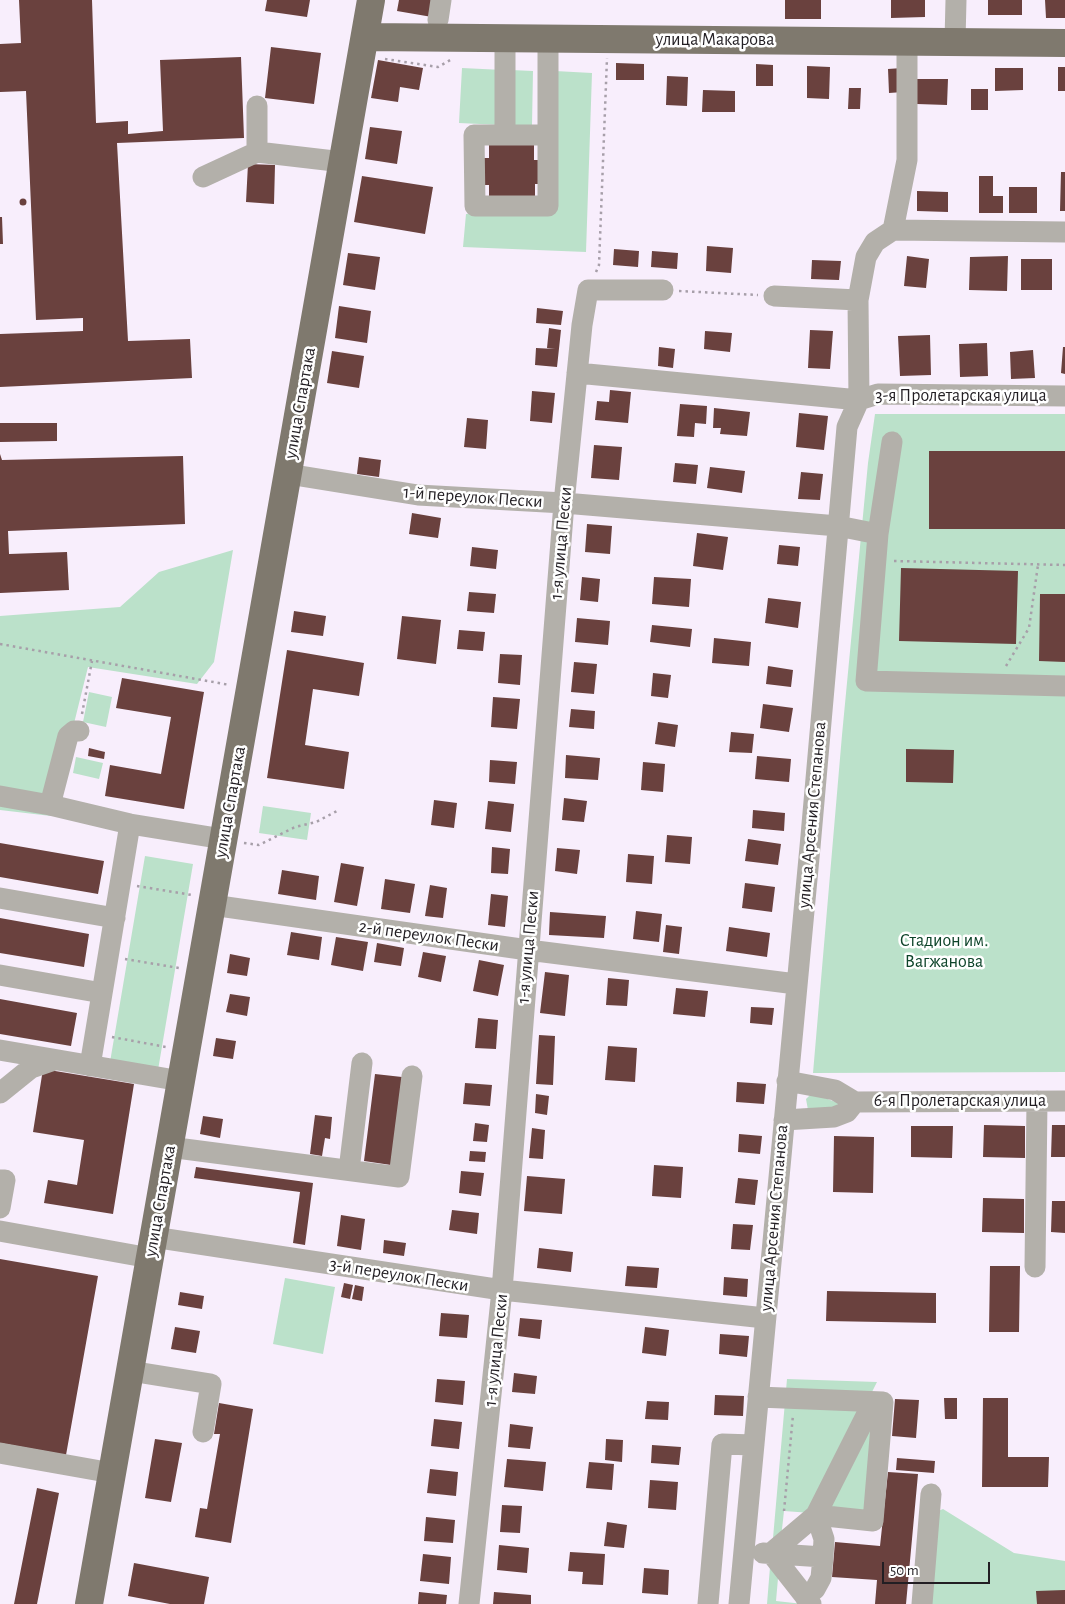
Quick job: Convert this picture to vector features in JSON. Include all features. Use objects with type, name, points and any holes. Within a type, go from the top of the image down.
[{"type":"main road","name":"улица Спартака","points":[[89,1604],[181,1081],[202,900],[223,839],[372,0]]},
{"type":"main road","name":"улица Макарова","points":[[365,37],[1065,43]]},
{"type":"street","points":[[955,41],[956,0]]},
{"type":"street","points":[[505,39],[505,135]]},
{"type":"street","points":[[548,39],[548,135],[548,206],[475,206],[474,135],[548,135]]},
{"type":"street","points":[[907,41],[907,160],[893,230],[1065,232]]},
{"type":"street","points":[[257,106],[257,152]]},
{"type":"street","points":[[203,177],[257,152],[343,162]]},
{"type":"street","name":"улица Арсения Степанова","points":[[739,1604],[847,427],[852,410],[859,400],[858,300],[866,257],[875,242],[893,230]]},
{"type":"street","name":"1-я улица Пески","points":[[469,1604],[502,1290],[564,503],[577,373],[588,290],[663,290]]},
{"type":"street","points":[[774,296],[858,300]]},
{"type":"street","name":"3-я Пролетарская улица","points":[[577,373],[859,400],[878,394],[1065,396]]},
{"type":"street","points":[[892,442],[875,560],[866,681],[1065,686]]},
{"type":"street","name":"1-й переулок Пески","points":[[288,474],[418,495],[564,503],[838,526],[878,534]]},
{"type":"street","points":[[50,805],[68,736],[74,731],[79,731]]},
{"type":"street","points":[[0,796],[50,805],[130,824],[223,839]]},
{"type":"street","points":[[90,1066],[130,824]]},
{"type":"street","points":[[0,898],[115,918]]},
{"type":"street","name":"2-й переулок Пески","points":[[202,900],[528,950],[796,984]]},
{"type":"street","points":[[0,976],[102,993]]},
{"type":"street","points":[[0,1050],[181,1081]]},
{"type":"street","points":[[0,1093],[30,1068],[56,1060]]},
{"type":"street","points":[[348,1170],[362,1063]]},
{"type":"street","points":[[169,1148],[399,1177],[412,1076]]},
{"type":"street","name":"6-я Пролетарская улица","points":[[787,1081],[835,1090],[855,1102],[1065,1101]]},
{"type":"street","points":[[1035,1267],[1036,1101]]},
{"type":"street","name":"6-я Пролетарская улица","points":[[784,1120],[834,1117],[847,1112],[855,1102]]},
{"type":"street","points":[[0,1180],[5,1180],[0,1208]]},
{"type":"street","name":"3-й переулок Пески","points":[[0,1231],[502,1290],[765,1318]]},
{"type":"street","points":[[130,1371],[211,1384],[203,1432]]},
{"type":"street","points":[[758,1397],[883,1402],[873,1521],[814,1517]]},
{"type":"street","points":[[772,1553],[814,1517],[873,1402]]},
{"type":"street","points":[[708,1604],[722,1444],[754,1445]]},
{"type":"street","points":[[0,1453],[112,1473]]},
{"type":"street","points":[[922,1604],[931,1494]]},
{"type":"street","points":[[772,1553],[808,1600],[821,1578],[823,1557],[824,1539],[814,1517]]},
{"type":"street","points":[[743,1552],[823,1557]]},
{"type":"path","points":[[599,265],[608,39]]},
{"type":"path","points":[[663,290],[774,296]]},
{"type":"path","points":[[875,560],[1065,565]]},
{"type":"path","points":[[995,684],[1030,628],[1038,565]]},
{"type":"path","points":[[0,644],[250,688]]},
{"type":"path","points":[[79,731],[92,660]]},
{"type":"path","points":[[223,839],[259,845],[295,827],[316,822],[337,811]]},
{"type":"path","points":[[121,883],[202,900]]},
{"type":"path","points":[[109,956],[179,968]]},
{"type":"path","points":[[95,1034],[166,1047]]},
{"type":"path","points":[[784,1511],[794,1399]]},
{"type":"green space","points":[[462,68],[503,70],[501,125],[459,123]]},
{"type":"green space","points":[[511,70],[533,71],[532,125],[510,125]]},
{"type":"green space","points":[[555,71],[592,73],[586,252],[463,247],[466,214],[556,210]]},
{"type":"green space","name":"Стадион им. Вагжанова","points":[[875,414],[1065,414],[1065,1072],[813,1073],[842,735],[868,463]]},
{"type":"green space","points":[[233,550],[214,662],[197,684],[88,667],[51,816],[0,810],[0,616],[120,607],[159,572]]},
{"type":"green space","points":[[89,692],[112,697],[106,727],[83,722]]},
{"type":"green space","points":[[76,757],[103,763],[99,779],[73,773]]},
{"type":"green space","points":[[263,806],[311,813],[307,840],[259,833]]},
{"type":"green space","points":[[145,856],[193,864],[158,1070],[110,1062]]},
{"type":"green space","points":[[812,1093],[838,1103],[838,1108],[808,1110],[806,1099]]},
{"type":"green space","points":[[285,1278],[335,1287],[323,1354],[273,1344]]},
{"type":"green space","points":[[787,1379],[877,1382],[811,1513],[784,1511],[781,1538],[773,1538]]},
{"type":"green space","points":[[876,1408],[866,1515],[826,1511]]},
{"type":"green space","points":[[943,1509],[1014,1553],[1065,1561],[1065,1604],[926,1604],[936,1512]]},
{"type":"green space","points":[[770,1567],[779,1567],[776,1601],[803,1604],[767,1604]]},
{"type":"building","points":[[19,0],[92,0],[96,123],[128,121],[128,134],[163,131],[160,60],[241,57],[244,138],[117,143],[128,341],[190,339],[192,378],[0,387],[0,334],[83,331],[83,318],[36,320],[26,91],[0,92],[0,44],[21,43]]},
{"type":"building","points":[[267,0],[310,0],[307,17],[265,11]]},
{"type":"building","points":[[399,0],[435,0],[432,17],[397,11]]},
{"type":"building","points":[[785,0],[821,0],[821,19],[785,19]]},
{"type":"building","points":[[891,0],[925,0],[925,17],[891,18]]},
{"type":"building","points":[[988,0],[1022,0],[1022,15],[988,15]]},
{"type":"building","points":[[1045,0],[1065,0],[1065,18],[1046,18]]},
{"type":"building","points":[[271,47],[321,53],[314,104],[265,98]]},
{"type":"building","points":[[378,60],[423,68],[419,90],[400,87],[398,102],[371,98]]},
{"type":"building","points":[[616,63],[644,64],[644,80],[616,80]]},
{"type":"building","points":[[756,64],[773,65],[773,86],[756,86]]},
{"type":"building","points":[[807,66],[830,67],[829,99],[807,98]]},
{"type":"building","points":[[1058,67],[1065,67],[1065,91],[1058,91]]},
{"type":"building","points":[[902,68],[903,92],[889,93],[888,69]]},
{"type":"building","points":[[995,68],[1023,68],[1023,90],[995,91]]},
{"type":"building","points":[[667,76],[688,77],[687,106],[666,105]]},
{"type":"building","points":[[917,79],[948,79],[947,105],[917,104]]},
{"type":"building","points":[[849,88],[861,88],[860,109],[848,109]]},
{"type":"building","points":[[971,89],[988,89],[988,110],[971,110]]},
{"type":"building","points":[[703,90],[735,91],[735,112],[702,112]]},
{"type":"building","points":[[370,127],[402,131],[397,164],[365,159]]},
{"type":"building","points":[[489,145],[534,145],[534,160],[544,160],[544,184],[535,184],[535,199],[489,199],[489,185],[479,185],[479,158],[489,158]]},
{"type":"building","points":[[248,164],[275,165],[274,204],[246,202]]},
{"type":"building","points":[[1061,172],[1065,172],[1065,211],[1060,211]]},
{"type":"building","points":[[362,176],[433,187],[425,234],[354,222]]},
{"type":"building","points":[[979,176],[993,176],[993,196],[1003,196],[1003,213],[979,213]]},
{"type":"building","points":[[1009,187],[1037,187],[1037,213],[1009,213]]},
{"type":"building","points":[[917,191],[948,192],[948,212],[917,211]]},
{"type":"building","points":[[23,198],[27,202],[23,206],[19,202]]},
{"type":"building","points":[[0,217],[2,217],[3,244],[0,244]]},
{"type":"building","points":[[707,246],[733,248],[731,273],[706,271]]},
{"type":"building","points":[[614,249],[639,251],[638,267],[613,265]]},
{"type":"building","points":[[652,251],[678,253],[677,269],[651,267]]},
{"type":"building","points":[[348,253],[380,257],[375,290],[343,285]]},
{"type":"building","points":[[907,256],[929,259],[926,288],[904,286]]},
{"type":"building","points":[[1008,256],[1007,291],[969,290],[970,257]]},
{"type":"building","points":[[1021,259],[1052,259],[1052,290],[1021,290]]},
{"type":"building","points":[[812,260],[841,261],[839,280],[811,279]]},
{"type":"building","points":[[339,306],[371,311],[367,343],[335,338]]},
{"type":"building","points":[[537,308],[563,311],[561,325],[536,323]]},
{"type":"building","points":[[549,328],[561,330],[557,367],[535,365],[536,348],[555,349],[547,348]]},
{"type":"building","points":[[810,330],[833,331],[830,369],[808,368]]},
{"type":"building","points":[[705,331],[732,333],[730,352],[704,349]]},
{"type":"building","points":[[930,335],[931,375],[900,376],[898,336]]},
{"type":"building","points":[[987,343],[988,376],[960,377],[959,344]]},
{"type":"building","points":[[659,347],[675,349],[673,368],[658,366]]},
{"type":"building","points":[[1063,347],[1065,347],[1065,374],[1061,373]]},
{"type":"building","points":[[1033,350],[1035,378],[1011,379],[1010,352]]},
{"type":"building","points":[[332,351],[364,356],[359,388],[327,383]]},
{"type":"building","points":[[610,390],[631,392],[628,423],[595,420],[597,401],[609,402]]},
{"type":"building","points":[[532,391],[555,393],[552,423],[530,421]]},
{"type":"building","points":[[680,404],[707,406],[706,424],[695,423],[694,437],[677,436]]},
{"type":"building","points":[[714,408],[750,412],[747,436],[720,434],[721,428],[713,428]]},
{"type":"building","points":[[799,413],[828,416],[824,450],[796,447]]},
{"type":"building","points":[[467,418],[488,420],[486,449],[464,447]]},
{"type":"building","points":[[0,423],[57,423],[57,441],[0,442]]},
{"type":"building","points":[[594,445],[622,447],[619,480],[591,478]]},
{"type":"building","points":[[929,451],[1065,451],[1065,529],[929,529]]},
{"type":"building","points":[[0,454],[2,460],[183,456],[185,524],[8,531],[9,554],[67,552],[69,590],[0,593]]},
{"type":"building","points":[[359,457],[381,460],[379,477],[357,474]]},
{"type":"building","points":[[675,463],[698,465],[696,484],[673,482]]},
{"type":"building","points":[[710,467],[745,471],[742,493],[707,488]]},
{"type":"building","points":[[801,472],[823,474],[820,500],[798,499]]},
{"type":"building","points":[[412,513],[441,518],[438,538],[409,534]]},
{"type":"building","points":[[587,524],[612,526],[610,554],[585,552]]},
{"type":"building","points":[[697,533],[728,537],[723,570],[693,566]]},
{"type":"building","points":[[779,545],[800,547],[798,566],[777,564]]},
{"type":"building","points":[[472,547],[498,550],[496,569],[470,566]]},
{"type":"building","points":[[901,568],[1018,571],[1016,644],[899,641]]},
{"type":"building","points":[[582,577],[600,579],[598,602],[580,600]]},
{"type":"building","points":[[654,577],[691,579],[689,607],[652,604]]},
{"type":"building","points":[[469,592],[496,594],[494,613],[467,611]]},
{"type":"building","points":[[1040,594],[1065,594],[1065,662],[1039,661]]},
{"type":"building","points":[[768,598],[801,602],[798,628],[765,623]]},
{"type":"building","points":[[294,611],[326,616],[323,636],[291,632]]},
{"type":"building","points":[[402,616],[441,620],[436,664],[397,659]]},
{"type":"building","points":[[577,618],[610,621],[608,645],[575,642]]},
{"type":"building","points":[[652,625],[692,629],[690,647],[650,642]]},
{"type":"building","points":[[459,630],[485,632],[483,651],[457,649]]},
{"type":"building","points":[[714,638],[751,642],[749,666],[712,663]]},
{"type":"building","points":[[287,650],[364,663],[359,696],[313,689],[305,745],[349,752],[344,789],[267,778]]},
{"type":"building","points":[[500,654],[522,655],[520,685],[498,683]]},
{"type":"building","points":[[574,662],[597,664],[594,694],[571,692]]},
{"type":"building","points":[[768,666],[793,670],[791,687],[766,684]]},
{"type":"building","points":[[653,673],[671,675],[668,698],[651,696]]},
{"type":"building","points":[[122,678],[204,692],[184,809],[105,796],[110,765],[161,774],[171,717],[116,708]]},
{"type":"building","points":[[493,697],[520,699],[517,729],[491,727]]},
{"type":"building","points":[[763,704],[793,708],[789,732],[760,728]]},
{"type":"building","points":[[571,709],[595,711],[594,729],[569,727]]},
{"type":"building","points":[[658,722],[678,725],[675,747],[655,744]]},
{"type":"building","points":[[731,732],[754,734],[752,753],[729,752]]},
{"type":"building","points":[[89,748],[105,752],[104,759],[88,756]]},
{"type":"building","points":[[906,749],[954,750],[953,783],[906,782]]},
{"type":"building","points":[[566,755],[600,758],[598,780],[565,778]]},
{"type":"building","points":[[757,756],[791,759],[789,782],[755,779]]},
{"type":"building","points":[[490,760],[517,762],[515,784],[489,782]]},
{"type":"building","points":[[643,762],[665,764],[663,792],[641,790]]},
{"type":"building","points":[[564,798],[587,801],[584,822],[562,820]]},
{"type":"building","points":[[434,800],[457,803],[454,828],[431,825]]},
{"type":"building","points":[[488,801],[514,804],[511,832],[485,829]]},
{"type":"building","points":[[753,810],[785,813],[784,831],[752,828]]},
{"type":"building","points":[[667,835],[692,837],[690,864],[665,862]]},
{"type":"building","points":[[748,839],[781,844],[778,865],[745,861]]},
{"type":"building","points":[[0,843],[104,861],[98,894],[0,877]]},
{"type":"building","points":[[492,847],[510,849],[508,874],[491,873]]},
{"type":"building","points":[[557,848],[580,850],[577,874],[555,871]]},
{"type":"building","points":[[628,854],[654,856],[652,884],[626,882]]},
{"type":"building","points":[[341,863],[364,867],[357,906],[334,902]]},
{"type":"building","points":[[282,870],[319,876],[316,900],[278,894]]},
{"type":"building","points":[[385,879],[415,884],[410,913],[381,909]]},
{"type":"building","points":[[745,883],[775,887],[772,912],[742,908]]},
{"type":"building","points":[[430,885],[447,888],[443,918],[425,916]]},
{"type":"building","points":[[491,894],[508,896],[505,927],[488,925]]},
{"type":"building","points":[[636,911],[662,914],[659,942],[633,939]]},
{"type":"building","points":[[550,912],[606,916],[604,938],[549,935]]},
{"type":"building","points":[[0,918],[89,934],[84,967],[0,953]]},
{"type":"building","points":[[666,925],[682,927],[679,954],[663,952]]},
{"type":"building","points":[[729,927],[770,933],[767,957],[726,951]]},
{"type":"building","points":[[291,932],[322,937],[319,960],[287,955]]},
{"type":"building","points":[[336,937],[368,942],[363,971],[331,965]]},
{"type":"building","points":[[377,943],[404,948],[401,966],[374,962]]},
{"type":"building","points":[[423,952],[446,956],[441,982],[418,977]]},
{"type":"building","points":[[230,954],[250,958],[247,976],[227,973]]},
{"type":"building","points":[[479,960],[504,965],[498,996],[473,991]]},
{"type":"building","points":[[545,972],[569,975],[565,1016],[540,1013]]},
{"type":"building","points":[[608,978],[629,980],[627,1006],[606,1005]]},
{"type":"building","points":[[676,988],[708,991],[705,1017],[673,1014]]},
{"type":"building","points":[[230,994],[250,997],[247,1016],[226,1012]]},
{"type":"building","points":[[0,999],[77,1013],[71,1046],[0,1034]]},
{"type":"building","points":[[751,1007],[774,1008],[772,1025],[750,1023]]},
{"type":"building","points":[[478,1018],[498,1020],[496,1049],[475,1048]]},
{"type":"building","points":[[539,1035],[555,1036],[553,1085],[536,1084]]},
{"type":"building","points":[[216,1038],[236,1041],[233,1059],[213,1056]]},
{"type":"building","points":[[608,1046],[637,1048],[635,1082],[605,1080]]},
{"type":"building","points":[[43,1069],[134,1084],[113,1214],[44,1203],[48,1180],[77,1185],[84,1140],[33,1132]]},
{"type":"building","points":[[375,1074],[402,1077],[391,1165],[364,1161]]},
{"type":"building","points":[[737,1082],[766,1084],[764,1104],[736,1102]]},
{"type":"building","points":[[465,1083],[492,1085],[490,1106],[463,1104]]},
{"type":"building","points":[[536,1094],[549,1096],[547,1115],[535,1113]]},
{"type":"building","points":[[315,1115],[332,1117],[330,1139],[325,1138],[322,1156],[310,1154]]},
{"type":"building","points":[[203,1116],[223,1119],[220,1138],[200,1134]]},
{"type":"building","points":[[475,1123],[489,1125],[487,1142],[473,1141]]},
{"type":"building","points":[[984,1125],[1025,1126],[1025,1158],[983,1157]]},
{"type":"building","points":[[1052,1125],[1065,1125],[1065,1157],[1051,1157]]},
{"type":"building","points":[[911,1126],[953,1126],[952,1158],[911,1157]]},
{"type":"building","points":[[532,1128],[545,1130],[543,1159],[529,1158]]},
{"type":"building","points":[[739,1134],[762,1136],[760,1154],[738,1152]]},
{"type":"building","points":[[834,1136],[874,1137],[873,1193],[833,1192]]},
{"type":"building","points":[[470,1151],[486,1152],[485,1162],[469,1161]]},
{"type":"building","points":[[654,1165],[683,1167],[681,1198],[652,1196]]},
{"type":"building","points":[[196,1167],[313,1183],[305,1245],[293,1243],[300,1192],[194,1178]]},
{"type":"building","points":[[461,1171],[484,1173],[481,1196],[459,1193]]},
{"type":"building","points":[[527,1176],[565,1179],[562,1214],[524,1211]]},
{"type":"building","points":[[738,1178],[758,1180],[755,1205],[735,1203]]},
{"type":"building","points":[[983,1198],[1024,1199],[1024,1233],[982,1232]]},
{"type":"building","points":[[1052,1201],[1065,1201],[1065,1233],[1051,1232]]},
{"type":"building","points":[[452,1210],[479,1213],[477,1234],[449,1230]]},
{"type":"building","points":[[341,1215],[365,1219],[361,1250],[337,1246]]},
{"type":"building","points":[[733,1224],[753,1225],[750,1250],[731,1249]]},
{"type":"building","points":[[384,1240],[406,1243],[404,1256],[383,1253]]},
{"type":"building","points":[[539,1248],[573,1252],[571,1272],[537,1268]]},
{"type":"building","points":[[0,1259],[98,1276],[66,1455],[0,1443]]},
{"type":"building","points":[[627,1266],[659,1268],[657,1288],[625,1286]]},
{"type":"building","points":[[990,1266],[1020,1266],[1019,1332],[989,1332]]},
{"type":"building","points":[[724,1277],[748,1279],[747,1297],[723,1295]]},
{"type":"building","points":[[344,1283],[353,1285],[350,1299],[341,1297]]},
{"type":"building","points":[[355,1285],[364,1287],[362,1301],[352,1299]]},
{"type":"building","points":[[827,1291],[936,1293],[936,1323],[826,1321]]},
{"type":"building","points":[[180,1292],[204,1296],[202,1309],[178,1305]]},
{"type":"building","points":[[441,1313],[469,1315],[467,1338],[439,1336]]},
{"type":"building","points":[[520,1318],[542,1320],[540,1339],[518,1336]]},
{"type":"building","points":[[175,1327],[200,1331],[196,1353],[171,1349]]},
{"type":"building","points":[[645,1327],[669,1330],[666,1356],[642,1353]]},
{"type":"building","points":[[720,1334],[749,1336],[747,1357],[719,1354]]},
{"type":"building","points":[[514,1373],[537,1376],[535,1394],[512,1392]]},
{"type":"building","points":[[437,1379],[465,1381],[463,1405],[435,1402]]},
{"type":"building","points":[[715,1395],[744,1396],[743,1416],[714,1415]]},
{"type":"building","points":[[944,1398],[957,1398],[957,1419],[945,1419]]},
{"type":"building","points":[[983,1398],[1008,1398],[1008,1457],[1049,1457],[1048,1487],[982,1487]]},
{"type":"building","points":[[895,1399],[919,1400],[916,1438],[892,1436]]},
{"type":"building","points":[[647,1401],[669,1402],[668,1420],[645,1419]]},
{"type":"building","points":[[219,1403],[253,1409],[231,1543],[195,1537],[200,1508],[207,1509],[220,1434],[214,1434]]},
{"type":"building","points":[[434,1419],[462,1422],[459,1449],[431,1446]]},
{"type":"building","points":[[510,1424],[533,1427],[530,1449],[508,1447]]},
{"type":"building","points":[[155,1439],[182,1443],[171,1502],[145,1498]]},
{"type":"building","points":[[606,1439],[623,1440],[622,1462],[605,1460]]},
{"type":"building","points":[[652,1445],[681,1447],[679,1465],[651,1463]]},
{"type":"building","points":[[897,1458],[935,1461],[934,1473],[896,1470]]},
{"type":"building","points":[[507,1459],[546,1462],[543,1491],[504,1487]]},
{"type":"building","points":[[589,1462],[614,1464],[612,1490],[586,1488]]},
{"type":"building","points":[[430,1469],[458,1472],[456,1496],[427,1493]]},
{"type":"building","points":[[888,1472],[918,1474],[906,1604],[875,1604],[877,1580],[832,1577],[835,1542],[880,1546]]},
{"type":"building","points":[[650,1480],[678,1482],[676,1510],[648,1508]]},
{"type":"building","points":[[37,1488],[59,1493],[37,1604],[14,1604]]},
{"type":"building","points":[[502,1505],[522,1506],[520,1533],[500,1532]]},
{"type":"building","points":[[426,1517],[455,1520],[453,1543],[424,1541]]},
{"type":"building","points":[[607,1522],[627,1525],[624,1548],[604,1546]]},
{"type":"building","points":[[499,1545],[529,1548],[527,1573],[497,1570]]},
{"type":"building","points":[[570,1552],[605,1554],[603,1585],[582,1584],[583,1572],[568,1571]]},
{"type":"building","points":[[423,1554],[451,1557],[449,1584],[420,1581]]},
{"type":"building","points":[[134,1563],[209,1577],[204,1604],[170,1604],[128,1596]]},
{"type":"building","points":[[644,1568],[669,1570],[668,1595],[642,1593]]},
{"type":"building","points":[[1065,1590],[1065,1604],[1037,1604],[1036,1591]]},
{"type":"building","points":[[419,1592],[447,1595],[446,1604],[418,1604]]},
{"type":"building","points":[[494,1592],[531,1595],[531,1604],[493,1604]]}]
